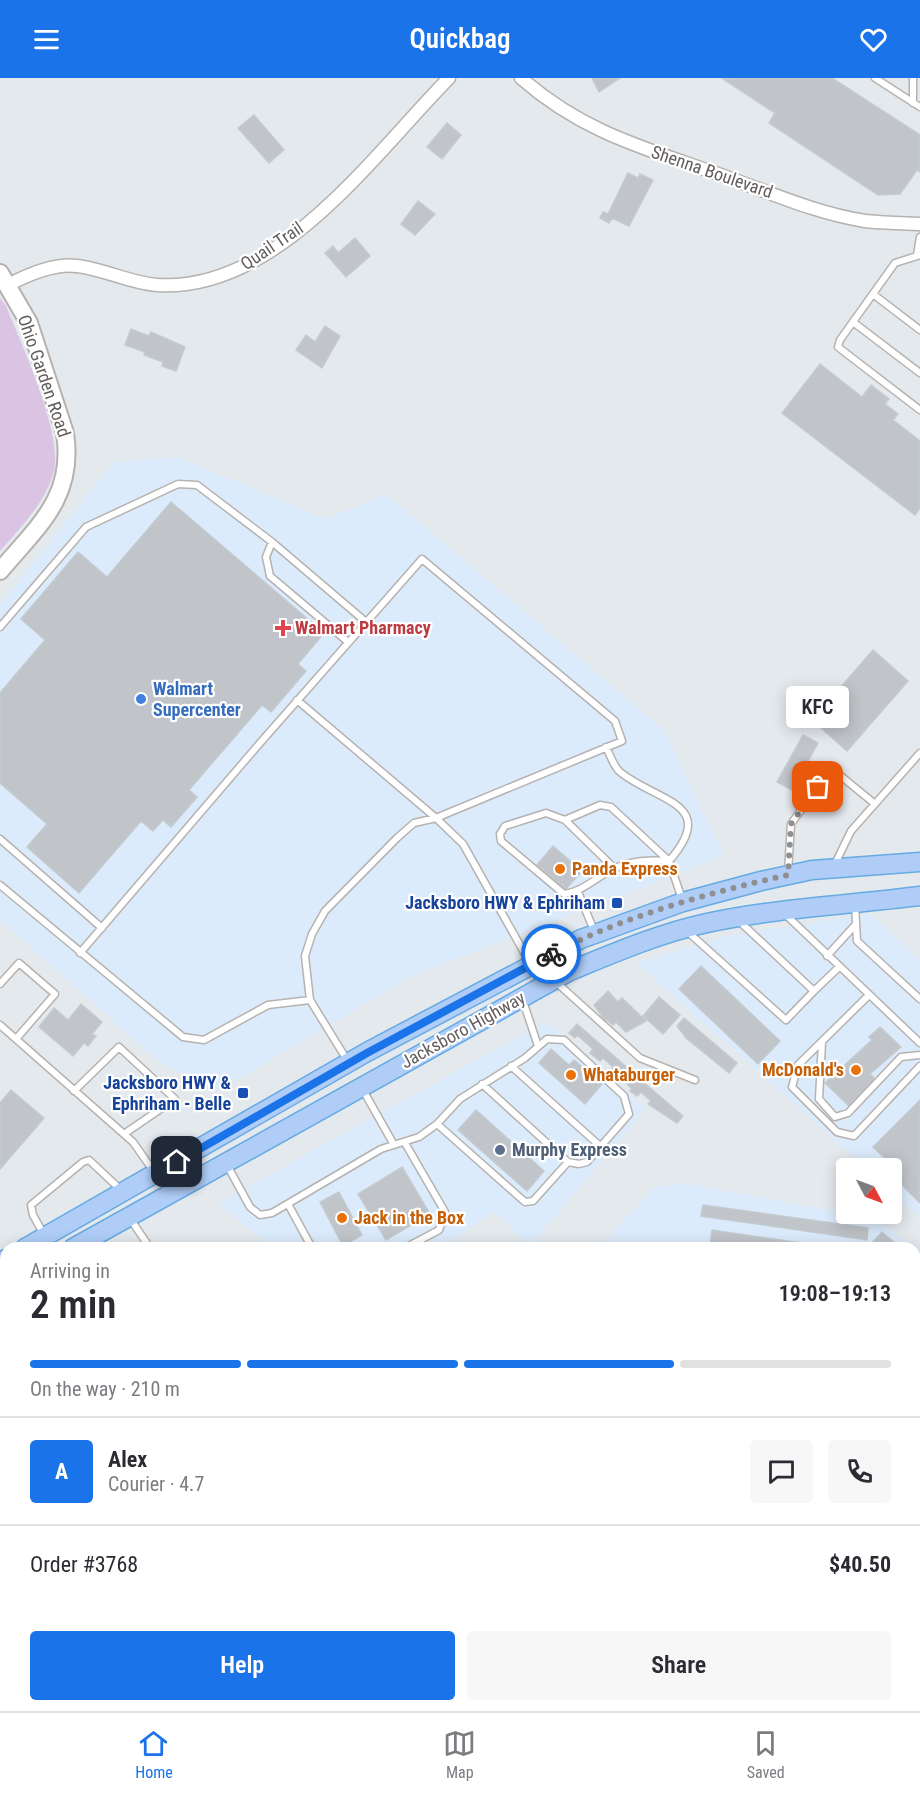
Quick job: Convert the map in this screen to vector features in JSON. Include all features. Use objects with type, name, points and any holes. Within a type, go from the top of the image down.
[{"type":"main road","name":"Jacksboro Highway","points":[[36,1242],[349,1063],[531,964],[595,933],[683,902],[788,875],[832,868],[920,862]]},
{"type":"main road","points":[[761,881],[761,913]]},
{"type":"main road","name":"Jacksboro Highway","points":[[84,1242],[521,997],[553,980],[630,947],[685,930],[761,913],[920,896]]},
{"type":"main road","points":[[349,1063],[361,1087]]},
{"type":"street","name":"Quail Trail","points":[[4,279],[76,266],[157,285],[190,284],[237,270],[263,256],[334,201],[449,78]]},
{"type":"street","name":"Shenna Boulevard","points":[[521,78],[548,102],[589,126],[627,143],[815,208],[864,220],[920,224]]},
{"type":"street","name":"Ohio Garden Road","points":[[0,571],[42,521],[57,498],[66,476],[68,450],[65,433],[29,323],[4,279]]},
{"type":"lane","points":[[875,78],[920,107]]},
{"type":"lane","points":[[913,78],[913,103]]},
{"type":"lane","points":[[920,237],[918,255],[895,263],[838,347],[920,410]]},
{"type":"lane","points":[[873,294],[920,330]]},
{"type":"lane","points":[[853,322],[920,373]]},
{"type":"lane","points":[[0,627],[86,527],[178,484],[196,485],[272,542],[366,622]]},
{"type":"lane","points":[[272,542],[266,557],[270,576],[348,642]]},
{"type":"lane","points":[[80,952],[422,559],[615,721],[622,741],[436,818],[414,823],[325,912],[312,934],[305,956],[310,1000],[349,1063]]},
{"type":"lane","points":[[297,700],[436,818],[463,844],[531,964]]},
{"type":"lane","points":[[606,747],[619,771],[679,807],[687,816],[689,826],[684,844],[669,861]]},
{"type":"lane","points":[[832,868],[851,831],[920,753]]},
{"type":"lane","points":[[788,875],[791,824],[831,768],[875,804]]},
{"type":"lane","points":[[565,820],[600,805],[611,807],[669,861],[683,902]]},
{"type":"lane","points":[[614,868],[565,820],[546,813],[505,826],[500,834],[501,841],[564,894],[578,892],[614,868],[644,859],[669,861]]},
{"type":"lane","points":[[0,839],[102,928]]},
{"type":"lane","points":[[0,885],[183,1037],[204,1040],[268,1005],[310,1000]]},
{"type":"lane","points":[[578,892],[595,933]]},
{"type":"lane","points":[[855,904],[857,941],[920,999]]},
{"type":"lane","points":[[782,911],[920,1043]]},
{"type":"lane","points":[[736,918],[814,991]]},
{"type":"lane","points":[[827,956],[856,924]]},
{"type":"lane","points":[[685,930],[786,1020],[839,967]]},
{"type":"lane","points":[[0,984],[19,963],[55,994],[16,1039]]},
{"type":"lane","points":[[553,980],[640,1058],[694,1080]]},
{"type":"lane","points":[[869,995],[798,1065],[792,1087],[837,1131],[854,1136],[920,1066]]},
{"type":"lane","points":[[521,997],[538,1046]]},
{"type":"lane","points":[[0,1025],[124,1134],[156,1175]]},
{"type":"lane","points":[[225,1161],[244,1199],[260,1215],[272,1213],[381,1149],[405,1143],[437,1124],[460,1099],[547,1039],[564,1040],[624,1096],[629,1114],[587,1162],[579,1164],[568,1162],[482,1084]]},
{"type":"lane","points":[[822,1042],[819,1099],[835,1117],[849,1113],[901,1057],[920,1055]]},
{"type":"lane","points":[[74,1091],[118,1047],[175,1099],[124,1134]]},
{"type":"lane","points":[[511,1066],[600,1146]]},
{"type":"lane","points":[[361,1087],[394,1145]]},
{"type":"lane","points":[[437,1124],[525,1202],[533,1201],[568,1162]]},
{"type":"lane","points":[[405,1143],[445,1212],[439,1230],[416,1242]]},
{"type":"lane","points":[[45,1237],[33,1215],[31,1205],[83,1162],[89,1160],[123,1193]]},
{"type":"lane","points":[[288,1204],[309,1242]]},
{"type":"lane","points":[[129,1217],[146,1242]]},
{"type":"shaded area","points":[[0,298],[6,306],[39,388],[47,412],[55,455],[54,471],[39,504],[0,551]]},
{"type":"shaded area","points":[[177,457],[326,519],[386,494],[665,731],[724,856],[414,975],[232,1083],[210,1089],[157,1060],[0,920],[0,604],[114,462]]},
{"type":"shaded area","points":[[870,913],[920,961],[920,1217],[902,1201],[902,1158],[855,1158],[636,963],[723,937]]},
{"type":"shaded area","points":[[547,1021],[646,1109],[533,1242],[524,1242],[495,1211],[449,1242],[265,1242],[218,1203]]},
{"type":"shaded area","points":[[684,1183],[836,1212],[836,1224],[882,1224],[905,1242],[604,1242],[653,1188]]},
{"type":"building","points":[[592,78],[620,78],[599,92]]},
{"type":"building","points":[[832,78],[920,135],[920,172],[917,170],[900,194],[878,195],[769,123],[775,113],[723,79]]},
{"type":"building","points":[[254,115],[284,150],[269,163],[238,128]]},
{"type":"building","points":[[447,123],[461,135],[442,159],[427,147]]},
{"type":"building","points":[[628,173],[638,178],[640,174],[653,180],[629,226],[612,218],[609,223],[600,218],[603,212],[608,214]]},
{"type":"building","points":[[418,201],[435,214],[415,235],[401,224]]},
{"type":"building","points":[[355,238],[370,256],[346,277],[325,253],[333,246],[338,253]]},
{"type":"building","points":[[325,326],[340,336],[322,368],[296,350],[306,335],[315,342]]},
{"type":"building","points":[[131,329],[149,336],[151,332],[185,347],[176,371],[162,366],[163,362],[144,355],[145,352],[125,345]]},
{"type":"building","points":[[820,364],[862,397],[871,385],[889,399],[885,404],[898,414],[893,420],[920,441],[920,508],[915,515],[782,413]]},
{"type":"building","name":"Walmart Supercenter","points":[[171,502],[324,633],[298,664],[306,671],[271,712],[262,705],[189,790],[197,797],[171,827],[163,820],[153,831],[141,821],[79,893],[27,847],[47,824],[0,783],[0,693],[45,640],[21,619],[78,552],[107,577]]},
{"type":"building","points":[[873,650],[908,681],[847,751],[812,720]]},
{"type":"building","points":[[803,735],[818,743],[792,790],[777,782]]},
{"type":"building","points":[[553,846],[582,871],[566,889],[537,865]]},
{"type":"building","points":[[701,966],[780,1041],[758,1064],[679,989]]},
{"type":"building","points":[[608,991],[618,1002],[622,998],[646,1021],[626,1032],[616,1022],[613,1025],[607,1020],[606,1022],[594,1005]]},
{"type":"building","points":[[659,997],[680,1015],[663,1034],[643,1016]]},
{"type":"building","points":[[81,1004],[102,1022],[92,1034],[96,1036],[88,1046],[84,1043],[73,1056],[39,1027],[54,1008],[68,1020]]},
{"type":"building","points":[[684,1018],[737,1063],[729,1073],[686,1038],[677,1026]]},
{"type":"building","points":[[577,1024],[630,1070],[621,1080],[610,1070],[613,1067],[603,1058],[600,1061],[590,1053],[593,1049],[577,1035],[575,1038],[569,1033]]},
{"type":"building","name":"McDonald's","points":[[880,1027],[901,1047],[870,1074],[875,1079],[849,1106],[825,1083],[872,1040],[869,1037]]},
{"type":"building","name":"Whataburger","points":[[551,1049],[569,1065],[574,1060],[602,1084],[585,1104],[539,1063]]},
{"type":"building","points":[[635,1075],[683,1116],[677,1123],[648,1104],[651,1101],[641,1092],[637,1096],[630,1091],[632,1089],[627,1084]]},
{"type":"building","points":[[11,1090],[44,1118],[0,1169],[0,1103]]},
{"type":"building","points":[[920,1100],[920,1203],[902,1185],[902,1158],[884,1158],[873,1147]]},
{"type":"building","points":[[476,1110],[544,1171],[527,1191],[458,1130]]},
{"type":"building","points":[[402,1167],[430,1214],[386,1240],[358,1194]]},
{"type":"building","points":[[339,1192],[362,1235],[350,1242],[341,1242],[320,1202]]},
{"type":"building","points":[[703,1205],[868,1228],[867,1240],[701,1216]]},
{"type":"building","points":[[712,1230],[793,1242],[710,1242]]},
{"type":"building","points":[[882,1232],[894,1242],[873,1242]]},
{"type":"way so far","points":[[551,954],[625,921],[677,904],[788,875],[791,824],[818,787]]},
{"type":"place","name":"Walmart Pharmacy","points":[[283,628]]},
{"type":"place","name":"Walmart Supercenter","points":[[141,699]]},
{"type":"place","name":"KFC","points":[[818,787]]},
{"type":"place","name":"Panda Express","points":[[560,869]]},
{"type":"place","name":"Jacksboro HWY & Ephriham","points":[[617,903]]},
{"type":"place","name":"McDonald's","points":[[856,1070]]},
{"type":"place","name":"Whataburger","points":[[571,1075]]},
{"type":"place","name":"Jacksboro HWY & Ephriham - Belle","points":[[243,1093]]},
{"type":"place","name":"Murphy Express","points":[[500,1150]]},
{"type":"place","name":"Jack in the Box","points":[[342,1218]]},
{"type":"route","points":[[177,1162],[367,1053],[551,954]]}]
